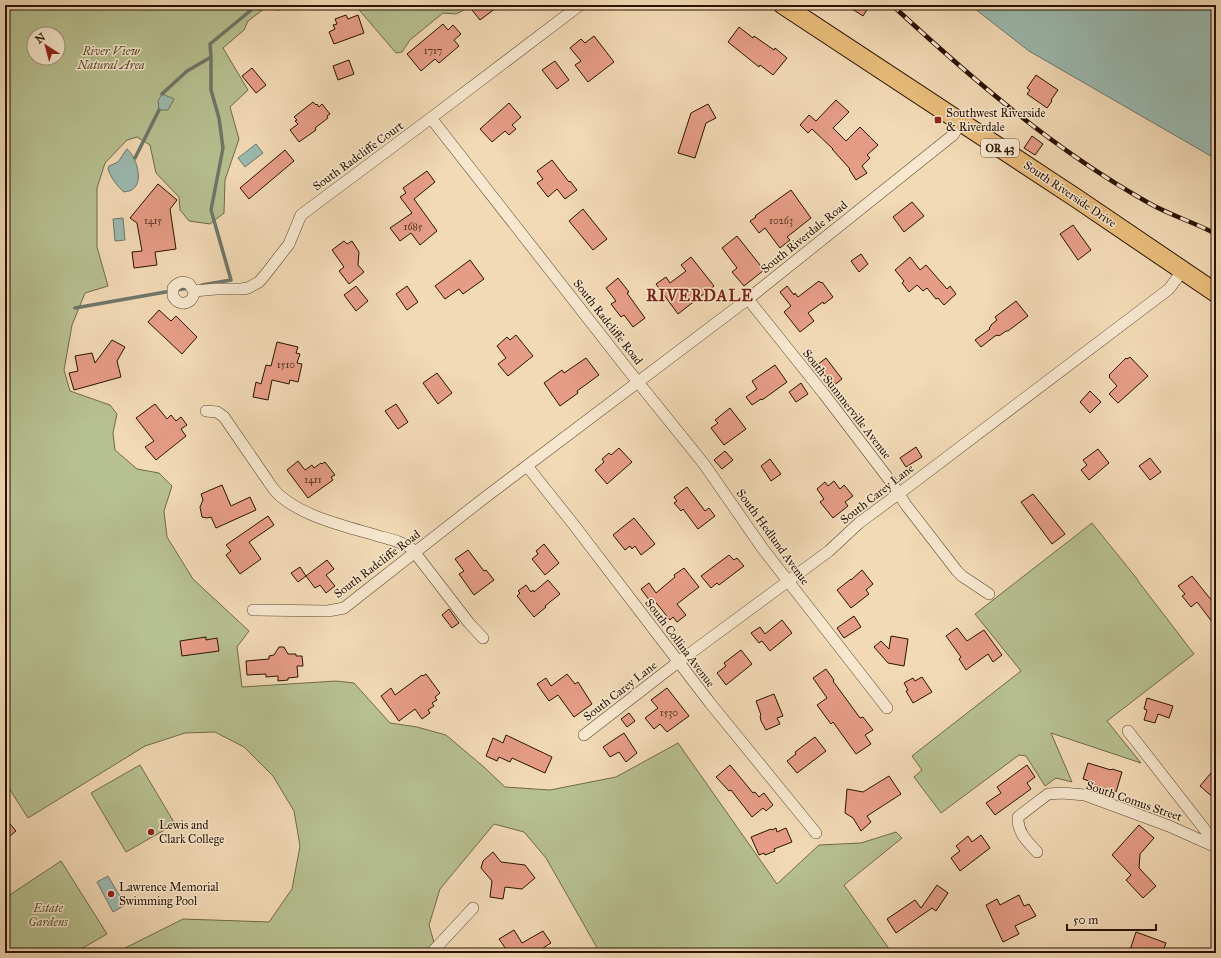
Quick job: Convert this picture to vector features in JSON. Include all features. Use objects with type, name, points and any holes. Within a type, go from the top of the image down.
[{"type":"main road","name":"South Riverside Drive","points":[[783,5],[1216,293]]},
{"type":"street","points":[[431,118],[580,5]]},
{"type":"street","name":"South Radcliffe Court","points":[[194,291],[216,288],[241,289],[248,288],[259,282],[288,244],[301,215],[431,118]]},
{"type":"street","name":"South Radcliffe Road","points":[[253,610],[328,612],[344,608],[638,382],[431,118]]},
{"type":"street","name":"South Riverdale Road","points":[[638,382],[748,299],[953,135],[961,123]]},
{"type":"street","name":"South Carey Lane","points":[[584,735],[679,662],[829,551],[859,523],[1169,289],[1183,270]]},
{"type":"street","name":"South Summerville Avenue","points":[[748,299],[824,394],[957,572],[968,581],[990,594]]},
{"type":"street","name":"South Hedlund Avenue","points":[[638,382],[704,464],[751,533],[887,708]]},
{"type":"street","points":[[206,411],[217,412],[224,417],[274,490],[285,500],[320,518],[409,546],[416,552],[469,623],[483,638]]},
{"type":"street","name":"South Collina Avenue","points":[[527,466],[710,703],[816,833]]},
{"type":"street","points":[[1128,731],[1216,845]]},
{"type":"street","name":"South Comus Street","points":[[1037,852],[1020,832],[1017,824],[1018,817],[1048,794],[1062,793],[1085,795],[1216,845]]},
{"type":"street","points":[[433,953],[473,908]]},
{"type":"green space","name":"River View Natural Area","points":[[5,5],[300,5],[278,10],[265,8],[248,21],[244,30],[223,48],[248,90],[230,107],[239,139],[225,180],[224,213],[210,224],[189,221],[180,210],[179,197],[156,173],[150,145],[137,137],[127,140],[105,163],[97,188],[97,247],[108,286],[85,293],[72,325],[64,370],[70,391],[110,405],[117,414],[113,433],[115,450],[137,469],[159,473],[172,486],[164,511],[167,537],[193,579],[249,631],[237,647],[242,687],[336,681],[354,683],[390,723],[417,727],[446,735],[505,787],[550,790],[616,777],[678,743],[777,884],[819,845],[861,843],[896,832],[902,838],[844,885],[892,953],[600,953],[546,858],[524,832],[494,824],[440,889],[429,925],[437,953],[115,953],[183,919],[269,922],[292,889],[300,846],[294,811],[273,776],[244,747],[215,732],[185,733],[145,746],[28,818],[5,782]]},
{"type":"green space","points":[[355,5],[462,5],[464,10],[456,14],[443,13],[410,40],[402,52],[396,53]]},
{"type":"green space","points":[[1092,523],[1138,580],[1194,654],[1107,721],[1141,763],[1051,733],[1072,782],[1056,778],[1045,786],[1026,756],[1019,755],[941,813],[914,777],[922,770],[912,756],[1021,671],[975,614]]},
{"type":"green space","points":[[140,765],[175,824],[126,852],[91,793]]},
{"type":"green space","name":"Estate Gardens","points":[[61,861],[107,934],[74,953],[5,953],[5,898]]},
{"type":"water","points":[[970,5],[1216,5],[1216,159],[1029,51]]},
{"type":"water","points":[[162,94],[174,99],[168,110],[159,110],[158,101]]},
{"type":"water","points":[[256,144],[263,153],[245,167],[238,158]]},
{"type":"water","points":[[127,149],[136,163],[138,169],[138,180],[133,189],[124,192],[114,182],[108,169],[109,166],[118,162]]},
{"type":"water","points":[[123,218],[125,240],[115,241],[113,219]]},
{"type":"water","name":"Lawrence Memorial Swimming Pool","points":[[108,876],[125,905],[113,912],[97,882]]},
{"type":"building","points":[[468,5],[500,5],[480,20]]},
{"type":"building","points":[[846,5],[870,5],[863,16]]},
{"type":"building","points":[[346,15],[348,19],[358,15],[364,33],[334,44],[329,32],[335,29],[333,25],[337,24],[335,19]]},
{"type":"building","points":[[443,24],[448,30],[453,25],[461,34],[454,40],[459,46],[439,63],[435,59],[421,71],[407,54]]},
{"type":"building","points":[[739,27],[753,38],[754,36],[774,50],[775,48],[787,58],[773,75],[760,65],[759,67],[728,42]]},
{"type":"building","points":[[594,36],[614,62],[588,82],[575,65],[581,61],[570,48],[581,39],[585,43]]},
{"type":"building","points":[[349,60],[354,74],[338,80],[333,66]]},
{"type":"building","points":[[555,61],[569,80],[557,89],[542,70]]},
{"type":"building","points":[[252,68],[266,85],[256,93],[242,76]]},
{"type":"building","points":[[1036,75],[1058,90],[1047,108],[1027,94],[1030,90],[1027,88]]},
{"type":"building","points":[[836,100],[849,112],[833,128],[846,141],[860,127],[878,145],[867,155],[870,158],[862,166],[867,173],[856,180],[850,169],[833,149],[812,129],[808,133],[800,125],[809,115],[816,121]]},
{"type":"building","points":[[313,102],[319,107],[322,104],[330,114],[327,116],[328,118],[315,128],[316,130],[299,142],[290,130],[298,124],[294,117]]},
{"type":"building","points":[[509,103],[521,117],[512,125],[516,129],[509,135],[505,131],[492,142],[480,129]]},
{"type":"building","points":[[708,104],[716,118],[706,123],[695,158],[678,153],[691,113]]},
{"type":"building","points":[[1032,136],[1043,144],[1035,155],[1024,148]]},
{"type":"building","points":[[285,150],[294,161],[249,199],[240,188]]},
{"type":"building","points":[[552,160],[577,190],[565,199],[557,189],[548,197],[537,183],[543,179],[537,171]]},
{"type":"building","points":[[427,171],[435,182],[414,199],[437,231],[420,245],[411,233],[400,241],[390,228],[412,213],[400,197],[406,193],[403,188]]},
{"type":"building","points":[[158,184],[177,200],[170,209],[176,249],[155,252],[157,265],[134,268],[132,252],[142,251],[137,223],[130,218]]},
{"type":"building","points":[[791,190],[811,218],[787,237],[790,240],[780,248],[765,228],[759,233],[750,221]]},
{"type":"building","points":[[912,202],[924,216],[904,232],[893,217]]},
{"type":"building","points":[[583,209],[607,239],[593,250],[569,221]]},
{"type":"building","points":[[1073,225],[1091,250],[1078,260],[1060,234]]},
{"type":"building","points":[[737,236],[764,270],[744,286],[732,272],[737,268],[722,248]]},
{"type":"building","points":[[344,241],[347,244],[352,241],[359,252],[358,265],[364,272],[349,284],[339,271],[344,267],[332,250]]},
{"type":"building","points":[[861,254],[868,264],[859,272],[851,261]]},
{"type":"building","points":[[691,257],[714,286],[678,314],[656,284],[666,277],[670,283],[686,271],[681,265]]},
{"type":"building","points":[[910,257],[920,270],[926,265],[947,289],[950,286],[956,294],[944,305],[938,298],[936,299],[927,288],[923,291],[917,285],[909,292],[902,283],[904,281],[895,270]]},
{"type":"building","points":[[470,260],[484,279],[463,294],[459,289],[445,299],[435,286]]},
{"type":"building","points":[[618,278],[629,292],[627,293],[645,318],[633,327],[624,315],[621,317],[611,304],[616,301],[606,288]]},
{"type":"building","points":[[819,281],[821,283],[822,282],[833,297],[808,313],[814,321],[800,332],[784,312],[791,306],[780,292],[787,286],[794,295],[795,293],[798,297]]},
{"type":"building","points":[[356,286],[368,301],[356,311],[344,295]]},
{"type":"building","points":[[407,286],[418,302],[407,310],[396,294]]},
{"type":"building","points":[[1016,301],[1028,316],[1008,331],[999,336],[995,336],[981,347],[975,340],[990,329],[989,328],[991,325],[997,320],[995,317]]},
{"type":"building","points":[[159,310],[171,321],[176,316],[197,337],[182,354],[148,322]]},
{"type":"building","points":[[516,335],[533,356],[508,376],[498,364],[506,358],[497,346],[507,337],[510,340]]},
{"type":"building","points":[[112,340],[125,347],[117,361],[121,377],[74,390],[69,373],[78,371],[75,356],[92,353],[95,363]]},
{"type":"building","points":[[277,342],[298,347],[296,353],[300,354],[297,363],[302,364],[298,382],[290,380],[289,384],[272,380],[268,400],[253,397],[256,382],[261,384],[266,365],[271,366]]},
{"type":"building","points":[[1130,357],[1148,376],[1118,403],[1109,394],[1117,386],[1109,375],[1126,358],[1127,359]]},
{"type":"building","points":[[586,358],[599,375],[560,406],[544,383],[562,370],[564,373]]},
{"type":"building","points":[[826,358],[842,379],[833,386],[817,365]]},
{"type":"building","points":[[775,365],[787,382],[762,400],[761,399],[752,405],[746,397],[757,389],[752,381]]},
{"type":"building","points":[[437,373],[452,393],[438,404],[423,383]]},
{"type":"building","points":[[801,383],[808,394],[796,402],[789,392]]},
{"type":"building","points":[[1090,391],[1101,402],[1090,413],[1080,402]]},
{"type":"building","points":[[155,404],[167,419],[171,415],[176,421],[181,417],[187,425],[181,429],[186,436],[156,460],[145,447],[154,441],[136,418]]},
{"type":"building","points":[[396,404],[408,422],[398,429],[385,411]]},
{"type":"building","points":[[730,408],[746,429],[724,445],[711,428],[718,423],[715,420]]},
{"type":"building","points":[[916,447],[922,457],[906,467],[900,458]]},
{"type":"building","points":[[619,448],[632,462],[607,484],[595,470],[604,462],[602,459],[609,453],[611,455]]},
{"type":"building","points":[[1098,449],[1109,463],[1089,480],[1081,470],[1087,465],[1083,460]]},
{"type":"building","points":[[725,451],[733,460],[722,469],[714,460]]},
{"type":"building","points":[[1150,458],[1161,472],[1150,480],[1139,466]]},
{"type":"building","points":[[770,459],[781,474],[771,481],[761,466]]},
{"type":"building","points":[[298,461],[305,470],[312,465],[314,468],[325,462],[335,475],[331,477],[333,480],[308,498],[287,470]]},
{"type":"building","points":[[834,481],[840,489],[844,485],[853,496],[845,502],[848,506],[833,518],[820,502],[824,499],[817,489],[825,482],[828,486]]},
{"type":"building","points":[[222,485],[231,506],[250,497],[256,510],[216,528],[211,517],[202,517],[200,507],[203,500],[201,494]]},
{"type":"building","points":[[687,487],[705,511],[709,508],[715,516],[698,529],[683,509],[681,511],[674,503],[677,501],[674,497]]},
{"type":"building","points":[[1033,494],[1065,534],[1052,544],[1021,502]]},
{"type":"building","points":[[268,516],[274,525],[249,542],[261,559],[240,574],[226,555],[231,551],[226,545]]},
{"type":"building","points":[[634,518],[655,544],[641,555],[635,546],[632,549],[630,546],[625,550],[613,535]]},
{"type":"building","points":[[544,544],[559,563],[545,575],[532,559],[538,554],[536,551]]},
{"type":"building","points":[[468,550],[484,571],[486,570],[494,580],[474,595],[459,574],[464,571],[455,559]]},
{"type":"building","points":[[729,555],[734,560],[737,558],[744,566],[719,585],[717,583],[711,588],[701,576]]},
{"type":"building","points":[[327,560],[334,569],[326,575],[335,586],[326,593],[320,585],[315,588],[306,576]]},
{"type":"building","points":[[300,567],[306,576],[298,582],[291,573]]},
{"type":"building","points":[[684,568],[699,587],[677,604],[686,615],[677,622],[673,617],[670,620],[653,599],[650,601],[641,589],[649,583],[656,593],[675,577],[674,575]]},
{"type":"building","points":[[862,570],[873,584],[866,590],[869,594],[851,608],[837,590]]},
{"type":"building","points":[[1192,576],[1216,606],[1216,627],[1197,602],[1191,607],[1182,596],[1185,594],[1178,586]]},
{"type":"building","points":[[548,580],[560,594],[534,617],[517,596],[520,593],[518,591],[526,585],[531,592],[533,590],[534,592]]},
{"type":"building","points":[[449,609],[459,623],[452,628],[442,615]]},
{"type":"building","points":[[854,616],[861,627],[844,638],[837,628]]},
{"type":"building","points":[[782,620],[792,633],[770,651],[762,641],[759,643],[751,633],[760,627],[765,634]]},
{"type":"building","points":[[957,628],[967,641],[984,630],[1002,655],[993,662],[988,654],[966,670],[959,659],[961,657],[946,636]]},
{"type":"building","points":[[891,636],[908,639],[904,666],[888,663],[874,647],[881,641],[889,649]]},
{"type":"building","points":[[206,637],[206,640],[217,638],[219,651],[182,656],[180,641]]},
{"type":"building","points":[[279,647],[284,647],[288,654],[302,656],[303,666],[297,666],[298,677],[278,681],[278,676],[266,677],[266,674],[247,675],[246,661],[269,659],[269,656],[274,655]]},
{"type":"building","points":[[741,650],[752,664],[726,685],[717,673],[726,666],[724,663]]},
{"type":"building","points":[[826,669],[860,718],[863,717],[873,730],[865,735],[871,744],[856,754],[833,722],[831,724],[817,705],[827,698],[813,678]]},
{"type":"building","points":[[426,674],[440,693],[435,697],[437,700],[432,703],[434,706],[428,710],[430,713],[422,719],[415,709],[399,721],[381,696],[391,688],[395,695],[422,675],[423,676]]},
{"type":"building","points":[[567,674],[575,684],[578,682],[592,704],[574,717],[558,695],[549,701],[537,684],[546,678],[551,686]]},
{"type":"building","points":[[922,677],[932,692],[913,703],[906,691],[908,690],[904,683],[913,678],[915,681]]},
{"type":"building","points":[[667,688],[689,716],[667,732],[660,724],[654,729],[645,718],[658,708],[651,700]]},
{"type":"building","points":[[774,694],[783,716],[777,718],[780,724],[766,730],[761,721],[761,715],[756,701]]},
{"type":"building","points":[[1147,698],[1173,706],[1169,718],[1158,714],[1155,723],[1144,720],[1147,710],[1144,709]]},
{"type":"building","points":[[629,713],[635,721],[627,727],[621,719]]},
{"type":"building","points":[[624,733],[637,753],[626,762],[619,752],[610,757],[603,747]]},
{"type":"building","points":[[506,735],[552,757],[545,773],[512,758],[510,762],[499,757],[497,761],[486,756],[493,738],[503,743]]},
{"type":"building","points":[[815,737],[826,751],[797,773],[787,761],[796,754],[795,752]]},
{"type":"building","points":[[1088,763],[1122,772],[1116,792],[1088,783],[1089,781],[1083,779]]},
{"type":"building","points":[[730,765],[753,793],[755,792],[759,797],[764,793],[773,805],[766,811],[763,808],[752,817],[731,790],[729,791],[716,777]]},
{"type":"building","points":[[1027,765],[1035,777],[1027,783],[1031,789],[995,815],[986,803],[1001,793],[997,787]]},
{"type":"building","points":[[1216,767],[1216,800],[1200,786]]},
{"type":"building","points":[[889,776],[901,794],[867,816],[871,822],[861,831],[853,818],[845,813],[847,789],[863,792]]},
{"type":"building","points":[[5,818],[16,831],[5,840]]},
{"type":"building","points":[[1139,825],[1154,838],[1140,854],[1139,868],[1156,886],[1143,898],[1126,880],[1131,875],[1112,855]]},
{"type":"building","points":[[776,828],[777,832],[786,828],[792,842],[774,849],[775,851],[765,855],[764,853],[759,855],[751,837]]},
{"type":"building","points":[[981,835],[990,848],[960,871],[951,858],[960,851],[956,846],[968,836],[972,842]]},
{"type":"building","points":[[493,852],[501,862],[525,865],[535,878],[522,889],[505,887],[503,899],[490,897],[492,881],[481,868],[483,861]]},
{"type":"building","points":[[937,885],[948,893],[936,911],[932,908],[896,933],[887,919],[915,900],[921,908]]},
{"type":"building","points":[[1019,895],[1024,906],[1029,904],[1036,916],[1015,926],[1019,934],[1003,942],[986,905],[997,899],[1000,905]]},
{"type":"building","points":[[514,930],[522,943],[543,931],[551,943],[535,953],[506,953],[508,952],[499,939]]},
{"type":"building","points":[[1136,932],[1166,943],[1162,953],[1138,953],[1130,950]]},
{"type":"waterway","points":[[202,285],[231,280],[211,210],[223,148],[219,118],[211,90],[210,44],[250,11],[252,5]]},
{"type":"waterway","points":[[162,94],[187,71],[211,57]]},
{"type":"waterway","points":[[135,158],[159,110]]},
{"type":"waterway","points":[[75,308],[188,288]]},
{"type":"railway","points":[[892,5],[952,59],[1046,136],[1112,181],[1155,207],[1216,234]]},
{"type":"place","name":"Southwest Riverside & Riverdale","points":[[938,120]]},
{"type":"place","name":"Lewis and Clark College","points":[[151,832]]},
{"type":"place","name":"Lawrence Memorial Swimming Pool","points":[[111,894]]},
{"type":"district","name":"RIVERDALE","points":[[700,295]]}]
